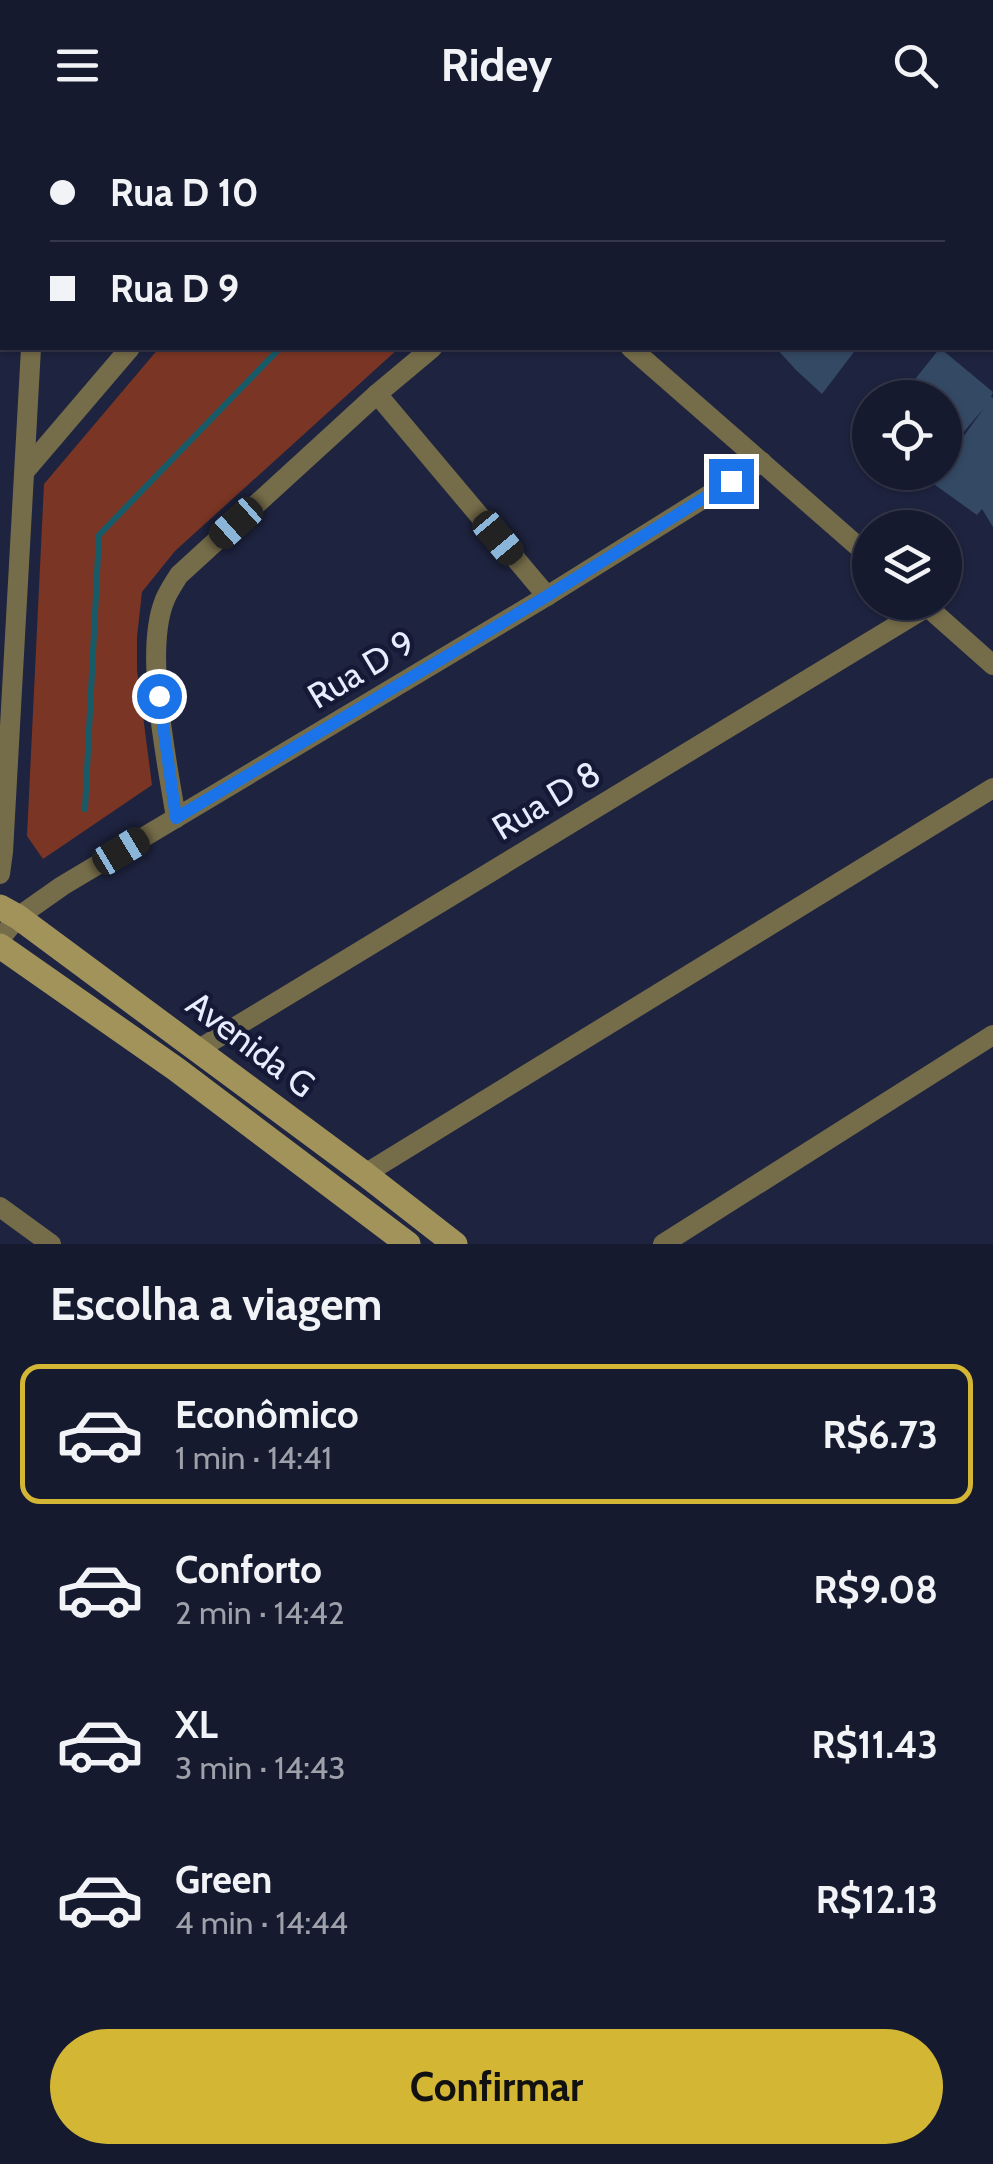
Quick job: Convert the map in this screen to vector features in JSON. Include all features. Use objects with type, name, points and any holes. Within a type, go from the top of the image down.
[{"type":"main road","name":"Avenida G","points":[[9,912],[199,1049],[455,1244]]},
{"type":"main road","name":"Avenida G","points":[[0,942],[408,1244]]},
{"type":"street","points":[[0,874],[30,350]]},
{"type":"street","points":[[25,472],[122,350]]},
{"type":"street","points":[[176,818],[156,668],[163,602],[179,575],[430,350]]},
{"type":"street","points":[[634,350],[852,541]]},
{"type":"street","points":[[377,394],[547,596]]},
{"type":"street","name":"Rua D 9","points":[[0,942],[9,912],[50,893],[176,818],[762,462]]},
{"type":"street","name":"Rua D 8","points":[[199,1049],[900,620]]},
{"type":"street","points":[[941,620],[993,665]]},
{"type":"street","points":[[365,1174],[993,788]]},
{"type":"street","points":[[663,1244],[993,1035]]},
{"type":"street","points":[[0,1207],[50,1244]]},
{"type":"shaded area","points":[[157,350],[397,350],[175,551],[142,592],[137,670],[152,785],[43,859],[27,836],[44,484]]},
{"type":"building","points":[[778,350],[855,350],[822,394]]},
{"type":"building","points":[[942,350],[993,392],[993,527],[982,509],[977,515],[942,490],[962,490],[962,438],[984,408],[962,434],[962,380],[914,380]]},
{"type":"waterway","points":[[85,809],[99,535],[278,350]]},
{"type":"route","points":[[159,696],[176,818],[731,481]]}]
